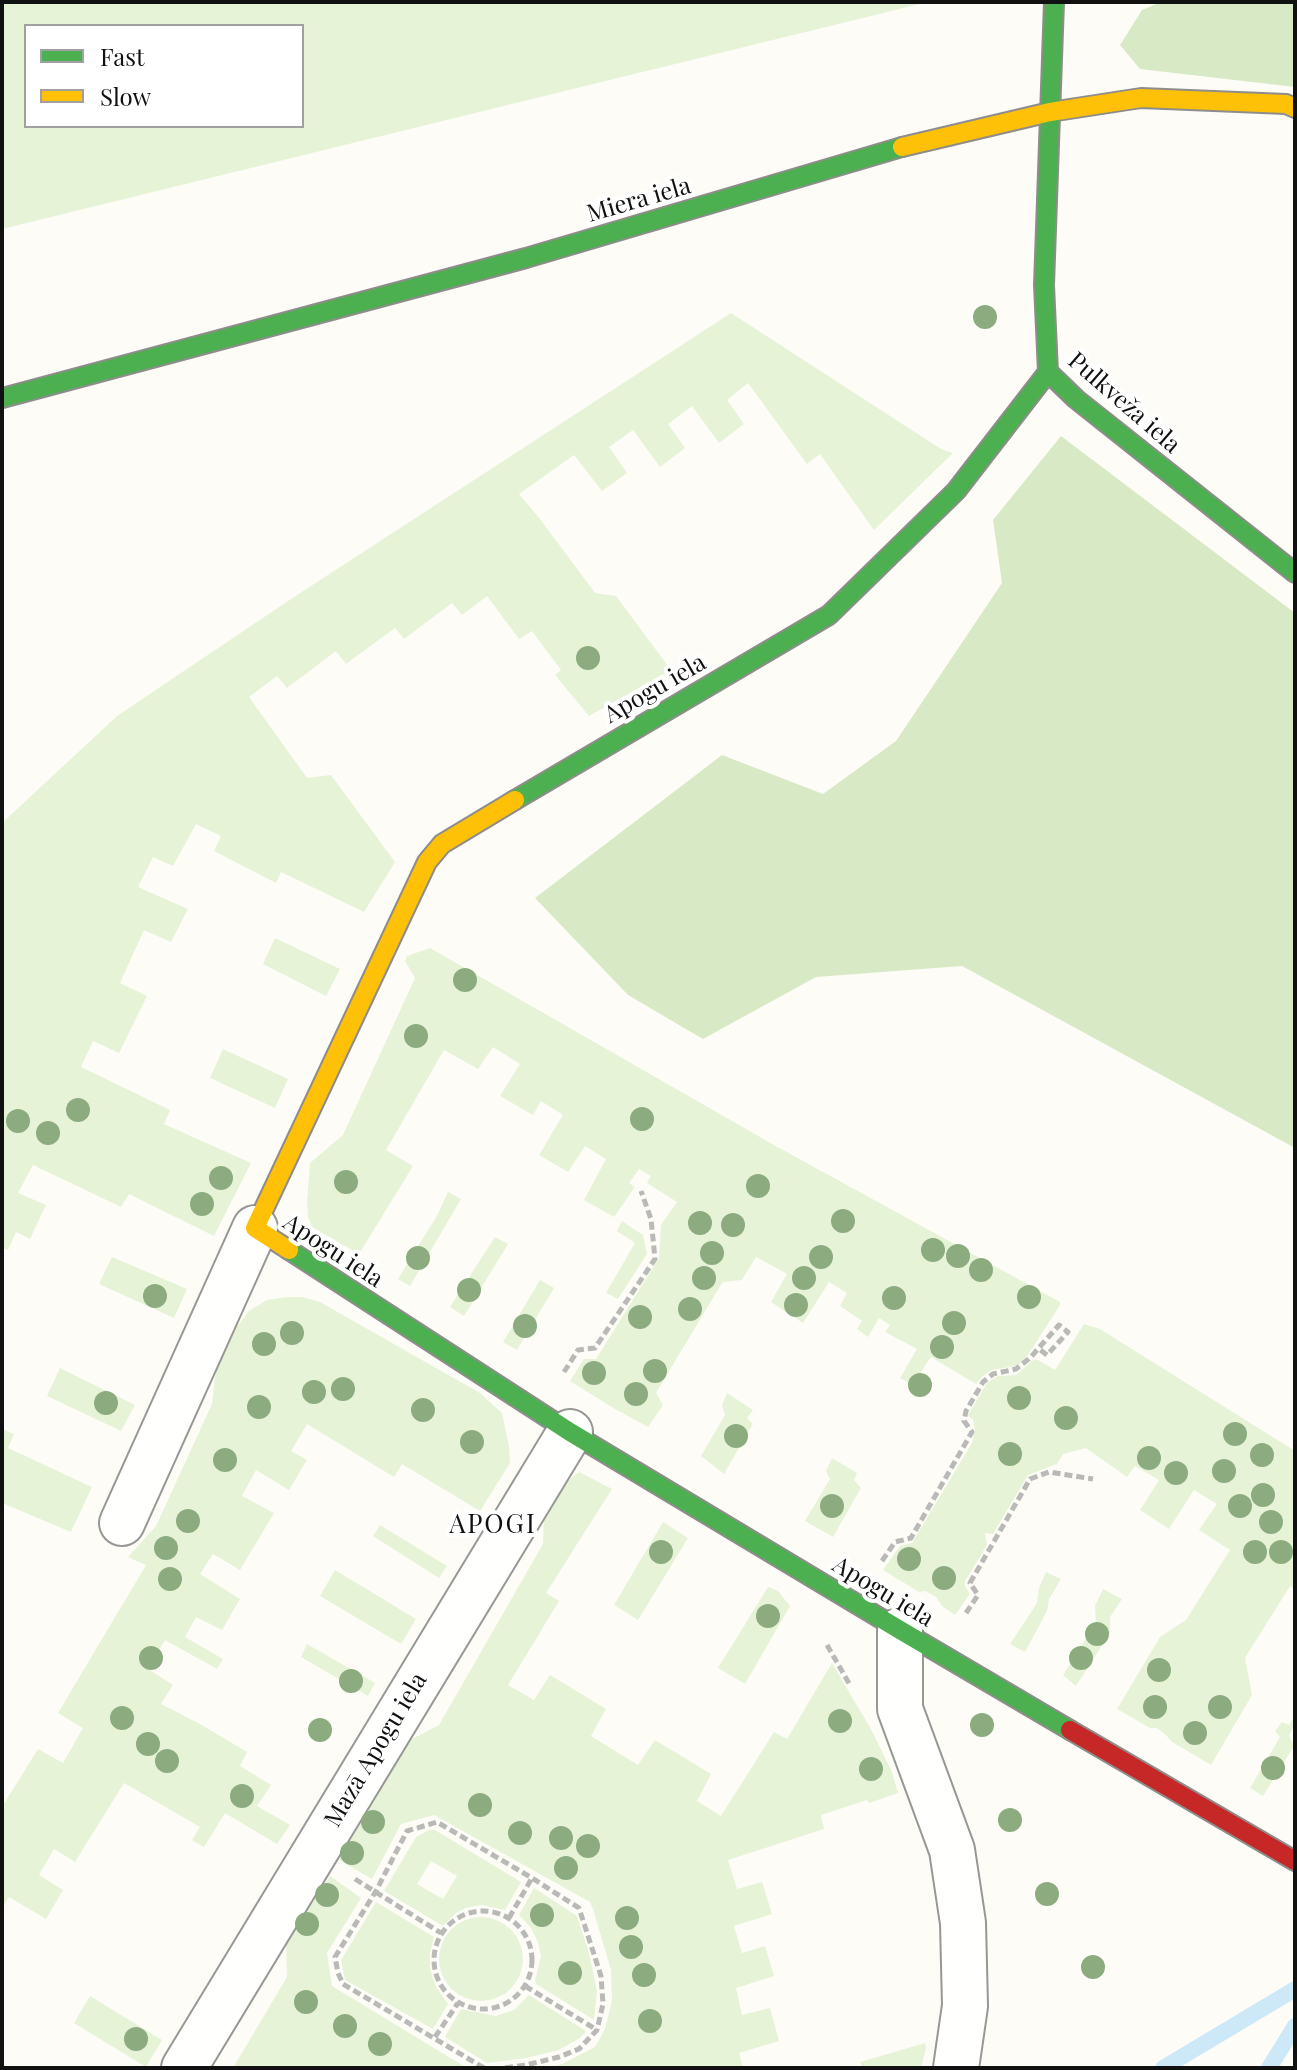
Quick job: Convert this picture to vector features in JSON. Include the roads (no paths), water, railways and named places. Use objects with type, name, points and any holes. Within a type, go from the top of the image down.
[{"type":"street","name":"Pulkveža iela","points":[[1054,2],[1044,285],[1048,372],[1076,399],[1295,573]]},
{"type":"street","name":"Miera iela","points":[[2,398],[526,258],[924,141],[1050,112],[1141,98],[1286,104],[1295,108]]},
{"type":"street","name":"Apogu iela","points":[[1048,372],[956,491],[829,615],[442,844],[427,862],[255,1228],[570,1432],[1295,1861]]},
{"type":"street","points":[[122,1523],[255,1228]]},
{"type":"street","name":"Mazā Apogu iela","points":[[184,2068],[570,1432]]},
{"type":"street","points":[[900,1630],[900,1709],[952,1850],[963,1923],[965,2006],[956,2068]]},
{"type":"waterway","points":[[1163,2068],[1295,1989]]},
{"type":"waterway","points":[[1269,2068],[1295,2026]]},
{"type":"district","name":"APOGI","points":[[493,1525]]}]
